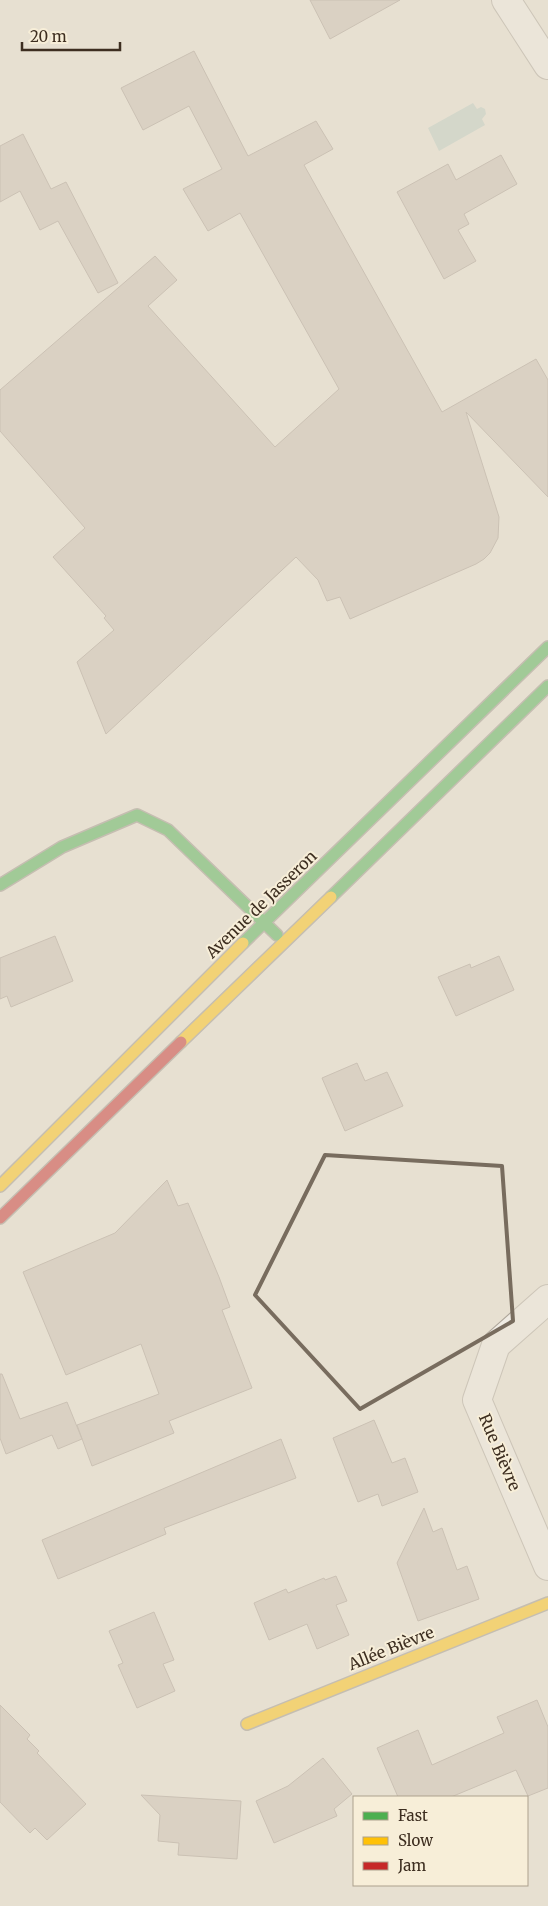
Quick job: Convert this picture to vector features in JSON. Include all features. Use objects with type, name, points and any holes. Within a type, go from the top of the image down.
[{"type":"main road","name":"Avenue de Jasseron","points":[[0,1186],[264,922],[548,647]]},
{"type":"main road","points":[[0,1218],[548,686]]},
{"type":"main road","points":[[0,886],[62,847],[137,815],[168,830],[284,941]]},
{"type":"main road","name":"Allée Bièvre","points":[[247,1724],[548,1603]]},
{"type":"street","points":[[506,0],[548,65]]},
{"type":"street","name":"Rue Bièvre","points":[[548,1299],[496,1345],[477,1400],[548,1566]]},
{"type":"highlighted area","points":[[325,1155],[502,1166],[513,1321],[360,1409],[255,1295]]},
{"type":"shaded area","points":[[473,103],[477,109],[481,107],[485,109],[486,114],[482,119],[485,125],[439,151],[428,128]]},
{"type":"building","points":[[310,0],[400,0],[330,39]]},
{"type":"building","points":[[194,51],[248,156],[316,121],[333,149],[304,165],[442,412],[536,359],[548,380],[548,497],[466,412],[499,517],[498,538],[490,553],[484,559],[350,619],[340,597],[327,601],[318,580],[296,557],[106,734],[77,662],[114,630],[104,618],[106,616],[53,557],[85,528],[0,431],[0,390],[155,256],[177,280],[148,306],[275,447],[339,389],[240,213],[208,231],[183,189],[222,169],[189,106],[143,130],[121,88]]},
{"type":"building","points":[[23,134],[51,189],[66,182],[118,283],[98,293],[58,221],[40,230],[20,191],[0,202],[0,146]]},
{"type":"building","points":[[501,155],[517,184],[464,214],[469,224],[458,230],[476,261],[444,279],[397,192],[448,164],[456,180]]},
{"type":"building","points":[[55,936],[73,981],[11,1007],[7,996],[0,999],[0,958]]},
{"type":"building","points":[[499,956],[514,990],[456,1016],[438,977],[470,964],[471,968]]},
{"type":"building","points":[[357,1063],[365,1081],[387,1072],[403,1106],[345,1131],[322,1078]]},
{"type":"building","points":[[167,1180],[178,1206],[188,1203],[219,1277],[230,1307],[222,1310],[252,1388],[169,1421],[174,1433],[92,1466],[77,1425],[159,1394],[141,1344],[66,1375],[23,1272],[115,1233]]},
{"type":"building","points":[[0,1374],[2,1374],[20,1419],[67,1402],[82,1439],[58,1449],[52,1435],[6,1454],[0,1438]]},
{"type":"building","points":[[374,1420],[392,1463],[405,1458],[418,1492],[382,1506],[378,1494],[358,1502],[333,1438]]},
{"type":"building","points":[[281,1439],[296,1478],[164,1528],[166,1534],[58,1579],[42,1540]]},
{"type":"building","points":[[424,1508],[433,1532],[442,1528],[457,1570],[467,1566],[479,1599],[418,1621],[397,1563]]},
{"type":"building","points":[[336,1576],[347,1601],[336,1605],[349,1635],[317,1649],[307,1624],[269,1640],[254,1603],[286,1589],[288,1593],[324,1578],[325,1580]]},
{"type":"building","points":[[154,1612],[174,1660],[163,1664],[175,1691],[137,1708],[118,1665],[123,1663],[109,1631]]},
{"type":"building","points":[[537,1700],[548,1727],[548,1788],[528,1796],[516,1770],[453,1796],[398,1796],[377,1748],[418,1730],[432,1765],[504,1733],[497,1717]]},
{"type":"building","points":[[0,1705],[30,1735],[27,1739],[39,1751],[37,1753],[86,1804],[47,1840],[35,1828],[30,1833],[0,1802]]},
{"type":"building","points":[[323,1758],[352,1794],[334,1809],[337,1816],[274,1843],[256,1801],[288,1786]]},
{"type":"building","points":[[141,1795],[241,1801],[237,1859],[178,1855],[179,1843],[158,1841],[160,1815]]},
{"type":"traffic: fast","points":[[243,943],[548,647]]},
{"type":"traffic: fast","points":[[331,897],[548,686]]},
{"type":"traffic: fast","points":[[0,885],[62,847],[137,815],[168,830],[277,935]]},
{"type":"traffic: slow","points":[[181,1042],[331,897]]},
{"type":"traffic: slow","points":[[0,1186],[243,943]]},
{"type":"traffic: slow","points":[[247,1724],[548,1603]]},
{"type":"traffic: jam","points":[[0,1218],[181,1042]]}]
